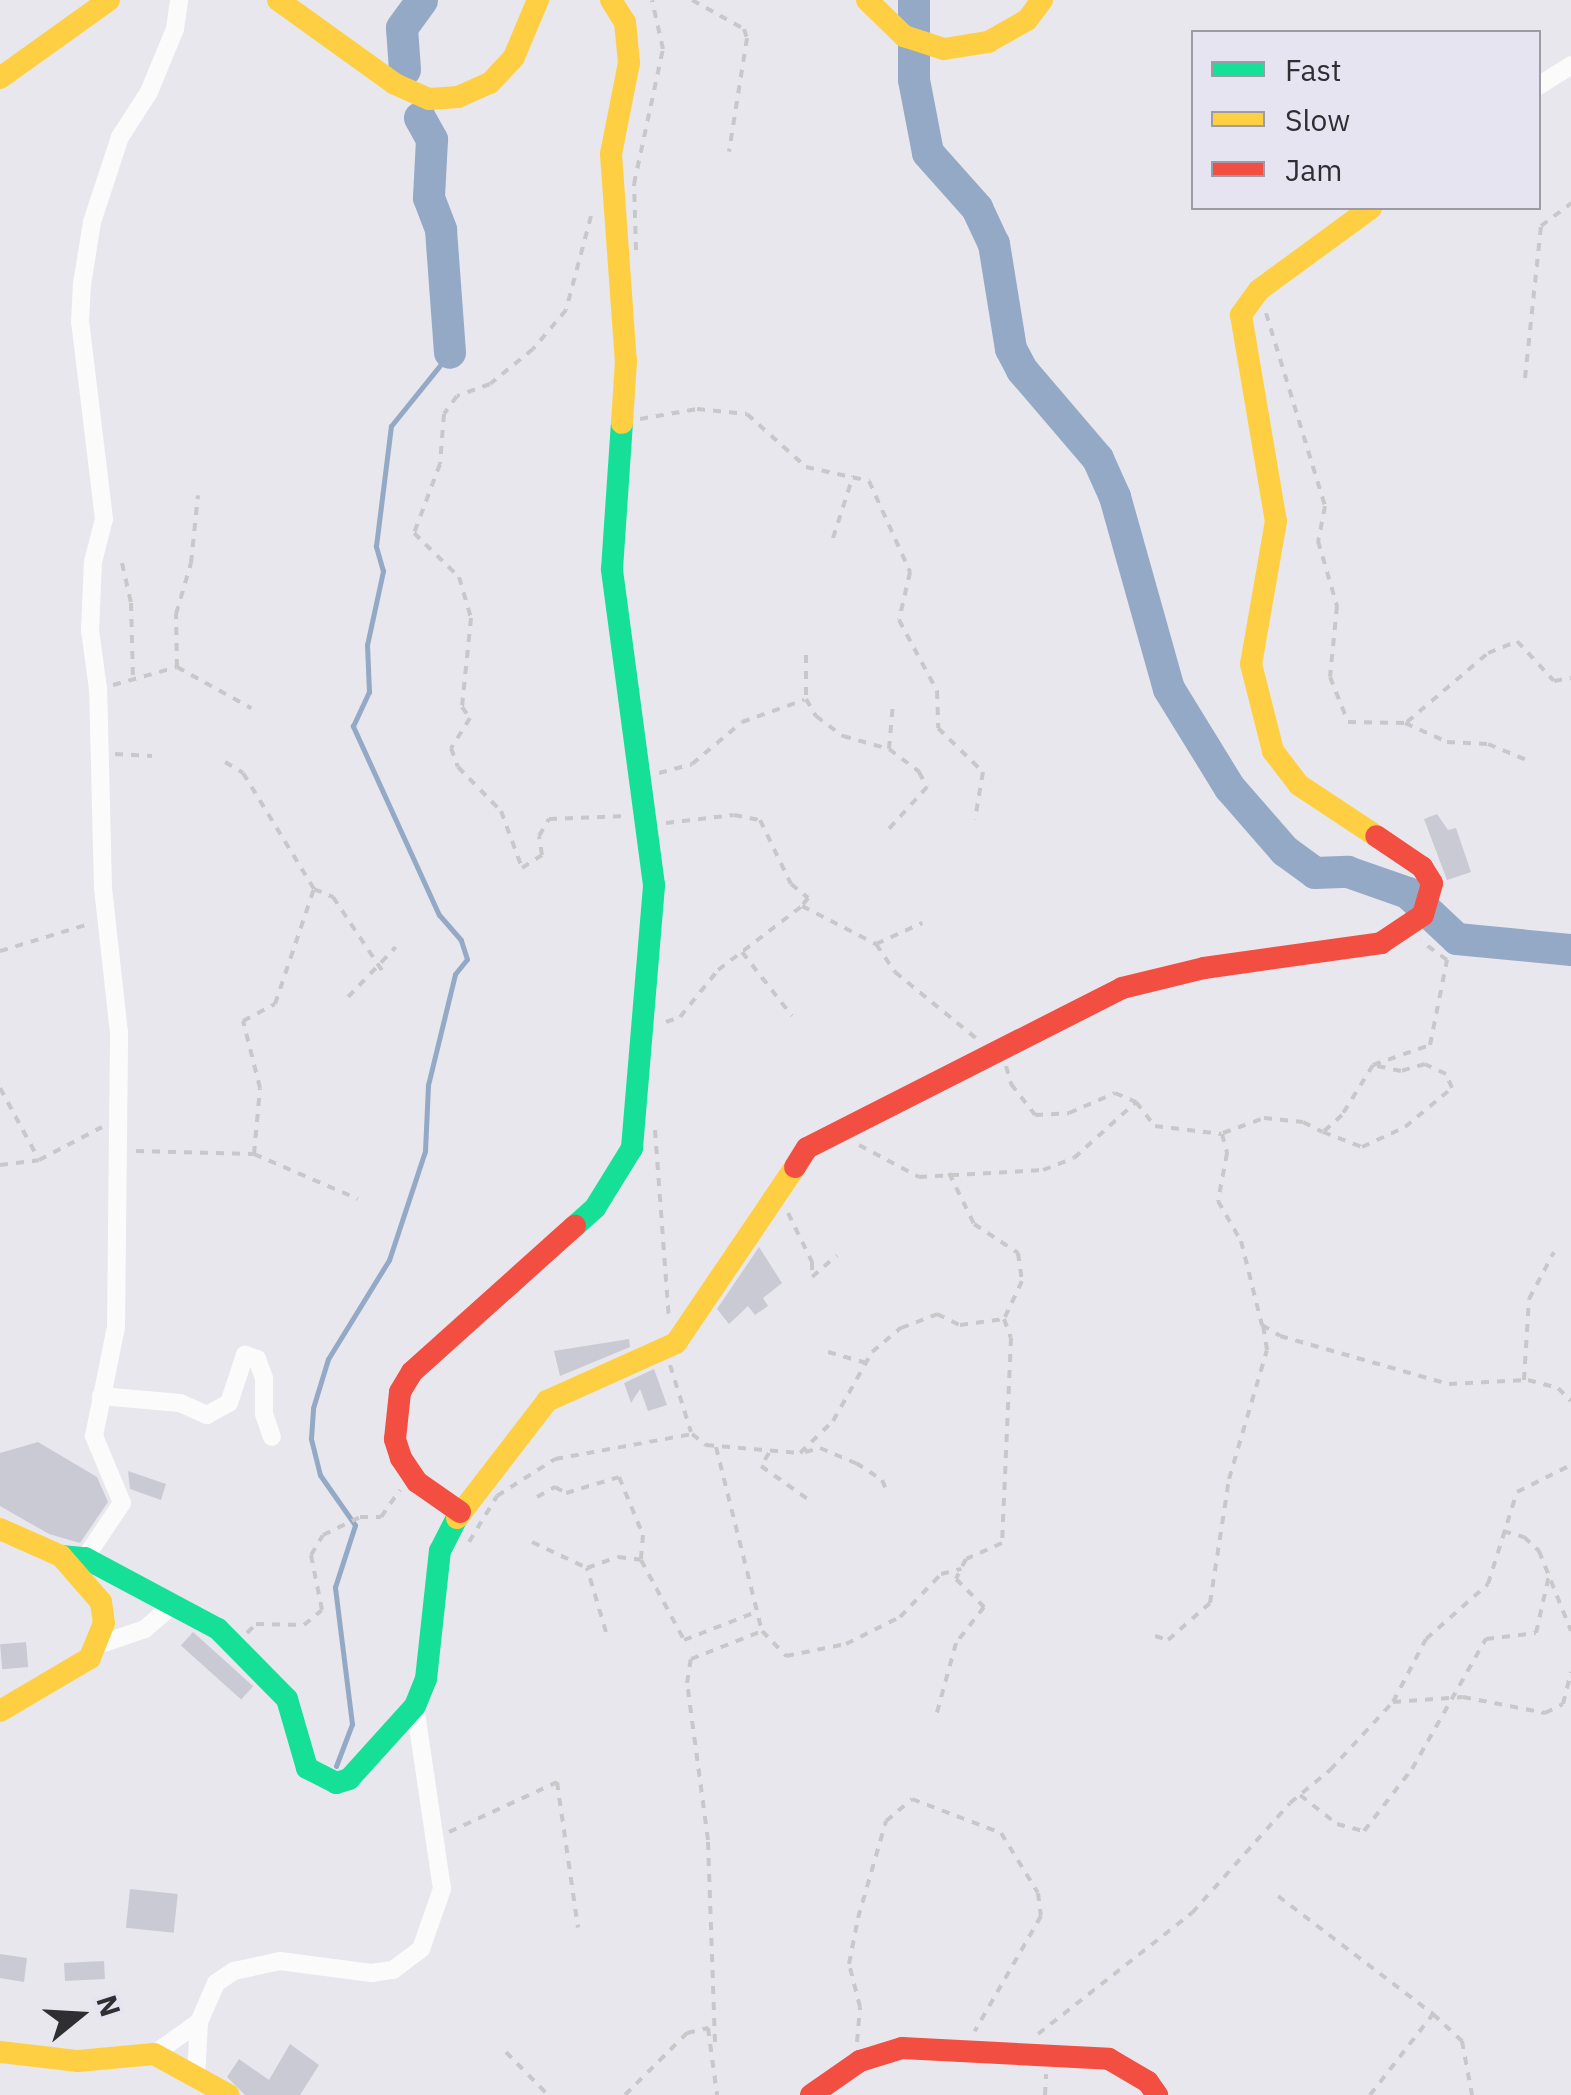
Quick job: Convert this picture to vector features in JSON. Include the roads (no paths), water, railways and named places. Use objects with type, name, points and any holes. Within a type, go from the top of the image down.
[{"type":"street","points":[[0,78],[109,0]]},
{"type":"street","points":[[73,1557],[122,1503],[94,1436],[116,1326],[118,1033],[106,920],[98,689],[90,630],[93,562],[104,518],[80,322],[82,284],[92,222],[120,137],[149,92],[175,29],[179,0]]},
{"type":"street","points":[[278,0],[395,84],[429,99],[458,97],[490,83],[514,56],[538,0]]},
{"type":"street","points":[[460,1512],[412,1474],[395,1439],[400,1392],[412,1372],[596,1208],[632,1148],[640,1100],[654,885],[612,568],[626,361],[611,218],[611,154],[629,64],[625,22],[611,0]]},
{"type":"street","points":[[867,0],[915,40],[944,49],[988,42],[1028,20],[1042,0]]},
{"type":"street","points":[[1541,84],[1571,64]]},
{"type":"street","points":[[0,1529],[73,1557],[173,1605],[236,1644],[287,1699],[296,1746],[319,1778],[349,1779],[415,1706],[426,1679],[438,1567],[460,1512],[547,1400],[670,1347],[768,1198],[807,1148],[997,1049],[1153,978],[1381,942],[1423,913],[1432,883],[1422,868],[1300,785],[1274,752],[1261,712],[1252,636],[1276,521],[1241,315],[1259,290],[1369,210]]},
{"type":"street","points":[[101,1396],[180,1403],[207,1415],[229,1403],[244,1355],[256,1359],[264,1378],[264,1414],[272,1437]]},
{"type":"street","points":[[0,1711],[90,1658],[98,1645],[101,1602],[73,1557]]},
{"type":"street","points":[[98,1645],[145,1629],[173,1605]]},
{"type":"street","points":[[196,2077],[199,2022],[216,1984],[248,1966],[280,1961],[371,1972],[412,1959],[442,1889],[415,1706]]},
{"type":"street","points":[[0,2052],[78,2061],[154,2054],[199,2022]]},
{"type":"street","points":[[811,2095],[860,2061],[902,2048],[1034,2059],[1109,2059],[1148,2082],[1156,2095]]},
{"type":"street","points":[[154,2054],[229,2095]]},
{"type":"waterway","points":[[405,70],[402,28],[422,0]]},
{"type":"waterway","points":[[914,0],[914,80],[928,153],[977,208],[994,244],[1011,349],[1022,370],[1098,459],[1115,497],[1169,689],[1230,788],[1285,851],[1315,873],[1348,872],[1408,893],[1457,939],[1571,950]]},
{"type":"waterway","points":[[420,118],[432,140],[429,198],[441,230],[450,353]]},
{"type":"waterway","points":[[336,1766],[352,1724],[335,1587],[355,1525],[320,1475],[311,1438],[313,1408],[328,1359],[389,1260],[425,1151],[428,1085],[455,974],[467,959],[461,940],[439,915],[353,726],[369,692],[367,645],[383,571],[376,546],[391,426],[450,353]]}]
